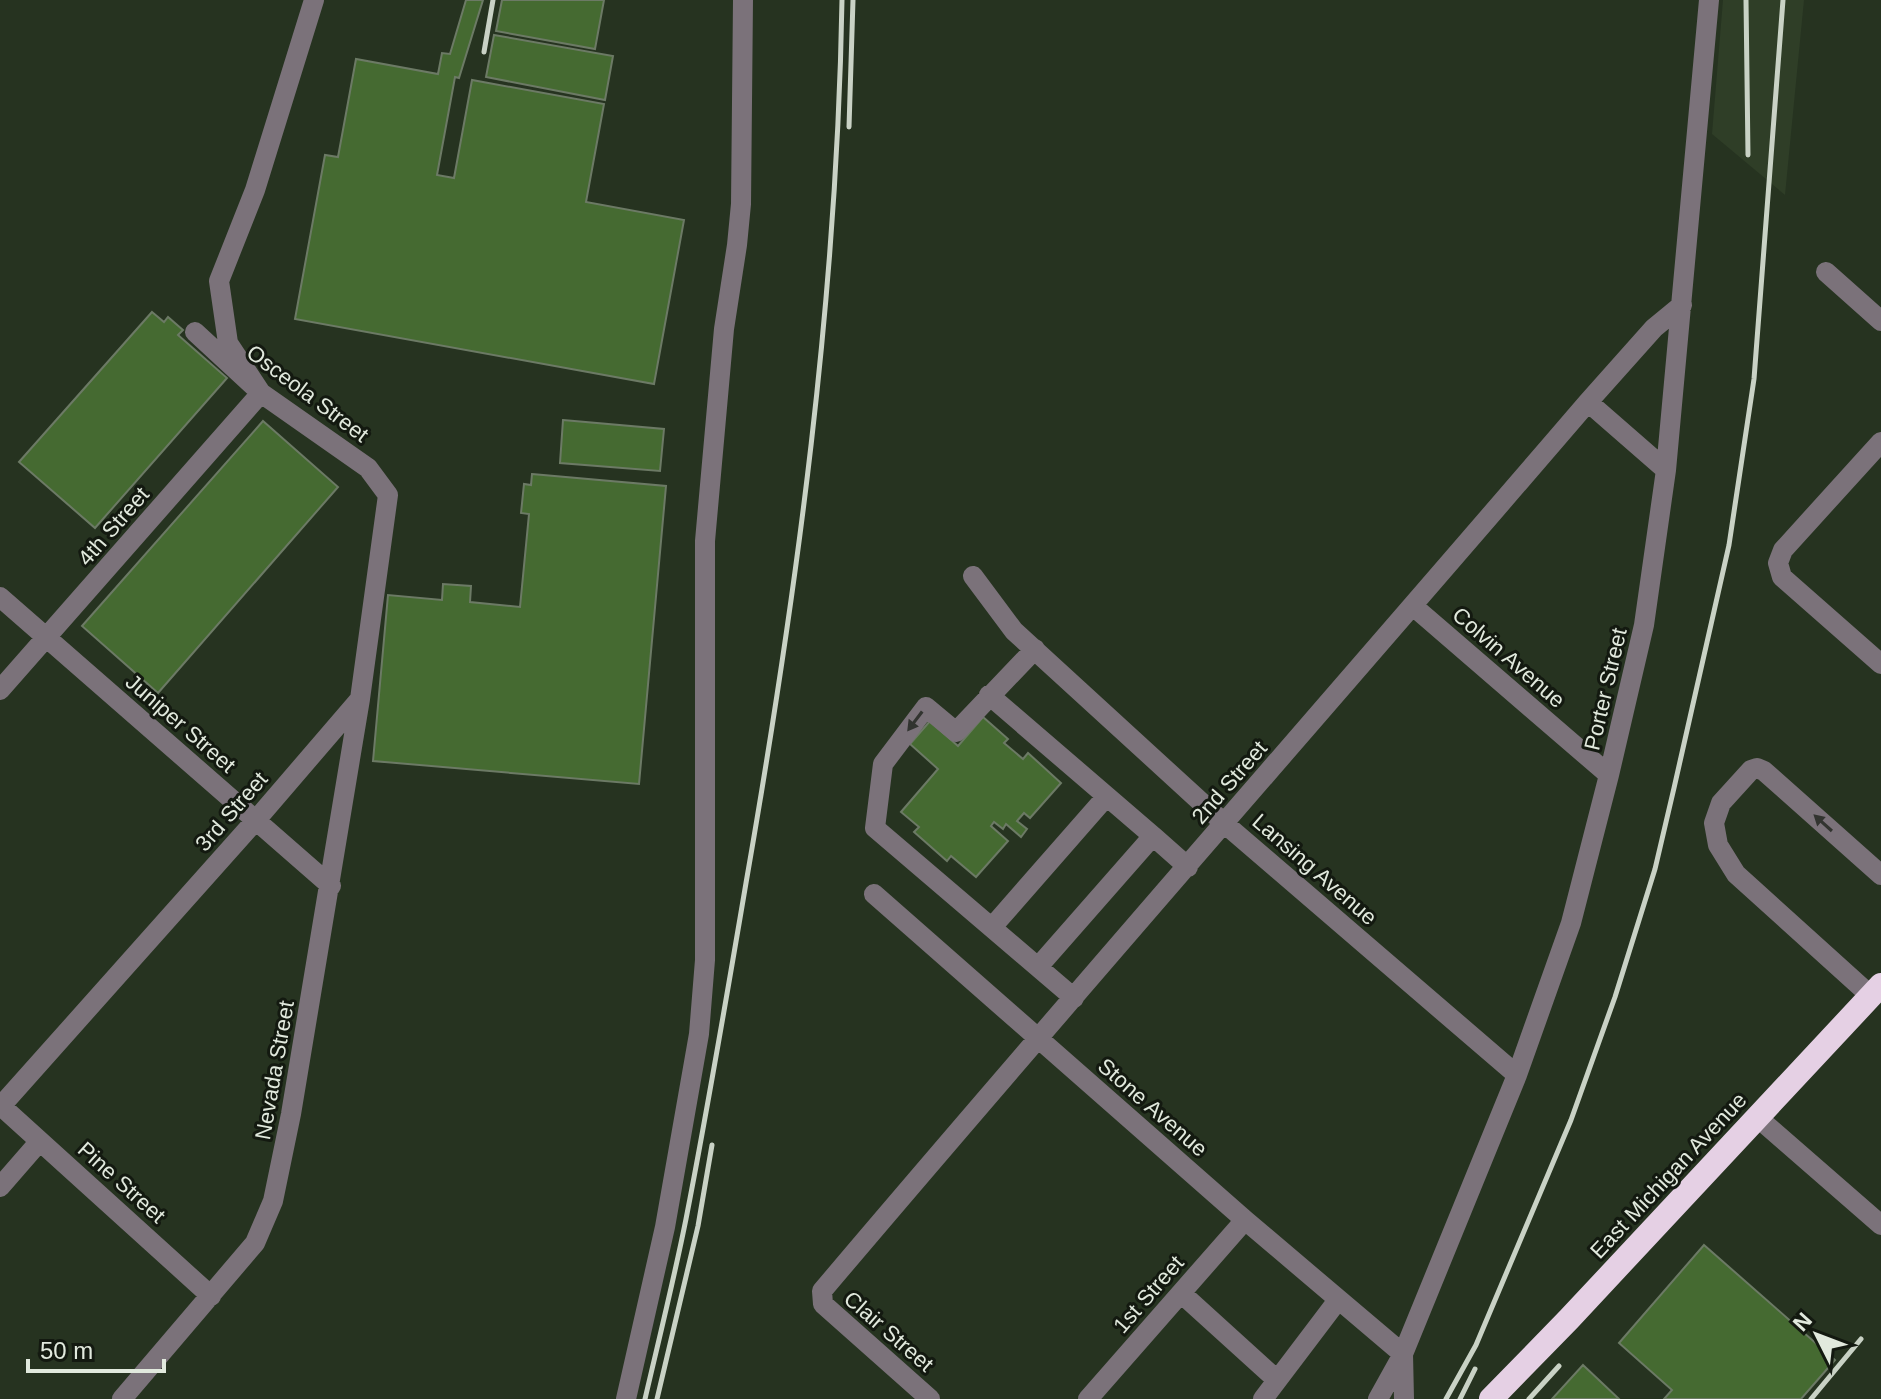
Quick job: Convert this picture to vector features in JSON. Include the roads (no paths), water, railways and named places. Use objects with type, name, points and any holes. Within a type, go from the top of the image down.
[{"type":"highway","name":"East Michigan Avenue","points":[[1491,1399],[1876,990]]},
{"type":"street","points":[[261,393],[228,343],[219,281],[255,190],[314,0]]},
{"type":"street","points":[[626,1399],[665,1227],[702,1001],[705,960],[705,541],[717,390],[741,204],[743,0]]},
{"type":"street","name":"Porter Street","points":[[1378,1399],[1403,1354],[1517,1075],[1571,923],[1609,775],[1644,625],[1666,470],[1709,0]]},
{"type":"street","points":[[1826,272],[1881,321]]},
{"type":"street","name":"2nd Street","points":[[821,1297],[822,1291],[1037,1037],[1188,867],[1588,402],[1654,328],[1682,305]]},
{"type":"street","name":"Osceola Street","points":[[195,332],[261,393],[368,468],[388,495],[360,699]]},
{"type":"street","name":"4th Street","points":[[0,690],[261,393]]},
{"type":"street","points":[[1588,402],[1666,470]]},
{"type":"street","points":[[1881,442],[1783,550],[1778,563],[1782,577],[1881,664]]},
{"type":"street","name":"Lansing Avenue","points":[[973,576],[1014,631],[1225,824],[1517,1075]]},
{"type":"street","name":"Juniper Street","points":[[0,597],[331,886]]},
{"type":"street","name":"Colvin Avenue","points":[[1413,606],[1609,775]]},
{"type":"street","points":[[1035,649],[956,732],[926,707],[883,764],[875,828],[1074,998]]},
{"type":"street","points":[[989,695],[1188,867]]},
{"type":"street","name":"3rd Street","points":[[1,1106],[360,699]]},
{"type":"street","name":"Nevada Street","points":[[122,1399],[255,1243],[273,1201],[331,886],[360,699]]},
{"type":"street","points":[[1876,990],[1736,874],[1718,845],[1714,823],[1721,803],[1751,770],[1757,768],[1764,771],[1881,875]]},
{"type":"street","points":[[993,926],[1106,797]]},
{"type":"street","points":[[1038,967],[1153,836]]},
{"type":"street","name":"Stone Avenue","points":[[874,894],[1245,1220],[1403,1354]]},
{"type":"street","name":"Pine Street","points":[[1,1106],[211,1296]]},
{"type":"street","points":[[1757,1117],[1881,1225]]},
{"type":"street","points":[[0,1187],[40,1141]]},
{"type":"street","name":"1st Street","points":[[1088,1399],[1245,1220]]},
{"type":"street","points":[[1181,1293],[1277,1380]]},
{"type":"street","name":"Clair Street","points":[[821,1297],[823,1304],[930,1399]]},
{"type":"street","points":[[1263,1399],[1338,1300]]},
{"type":"street","name":"Porter Street","points":[[1403,1354],[1404,1399]]},
{"type":"railway","points":[[484,52],[493,0]]},
{"type":"railway","points":[[645,1399],[681,1242],[710,1093],[782,664],[823,333],[839,111],[842,0]]},
{"type":"railway","points":[[849,127],[853,0]]},
{"type":"railway","points":[[1746,0],[1748,155]]},
{"type":"railway","points":[[1446,1399],[1476,1345],[1571,1120],[1615,997],[1655,869],[1729,545],[1754,379],[1783,0]]},
{"type":"railway","points":[[657,1399],[698,1226],[712,1145]]},
{"type":"railway","points":[[1811,1399],[1861,1339]]},
{"type":"railway","points":[[1529,1399],[1559,1366]]},
{"type":"railway","points":[[1460,1399],[1475,1369]]}]
